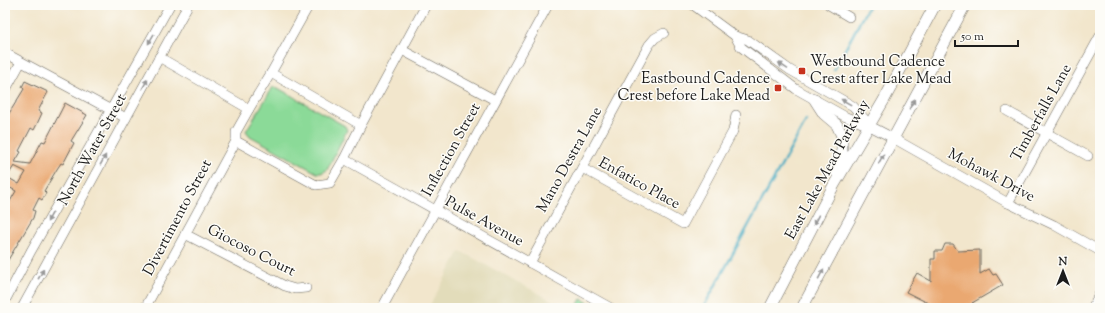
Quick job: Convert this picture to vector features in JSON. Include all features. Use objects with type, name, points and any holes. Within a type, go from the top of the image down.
[{"type":"main road","name":"East Lake Mead Parkway","points":[[770,308],[834,185],[870,126],[935,5]]},
{"type":"main road","points":[[802,308],[965,5]]},
{"type":"main road","points":[[815,100],[824,114],[837,125],[842,136],[842,150],[834,185]]},
{"type":"street","name":"North Water Street","points":[[5,301],[31,251],[170,5]]},
{"type":"street","name":"North Water Street","points":[[22,308],[188,5]]},
{"type":"street","points":[[308,5],[271,73],[236,132],[236,141],[316,185],[323,186],[330,183],[344,159],[361,124],[426,5]]},
{"type":"street","name":"Inflection Street","points":[[382,308],[548,5]]},
{"type":"street","points":[[693,5],[734,36],[748,40],[790,70],[853,106],[870,126]]},
{"type":"street","points":[[829,5],[849,17]]},
{"type":"street","name":"Mano Destra Lane","points":[[530,263],[649,45],[655,38],[664,33]]},
{"type":"street","name":"Mohawk Drive","points":[[734,36],[741,47],[770,71],[815,100],[846,117],[870,126],[893,138],[1008,203],[1099,247]]},
{"type":"street","name":"Timberfalls Lane","points":[[1008,203],[1100,36]]},
{"type":"street","points":[[402,50],[495,100]]},
{"type":"street","points":[[5,53],[126,118]]},
{"type":"street","points":[[159,57],[250,109]]},
{"type":"street","points":[[5,91],[21,62]]},
{"type":"street","points":[[271,73],[361,124]]},
{"type":"street","points":[[1007,111],[1088,156]]},
{"type":"street","name":"Enfatico Place","points":[[582,168],[683,224],[734,131],[736,115]]},
{"type":"street","name":"Divertimento Street","points":[[145,308],[236,141]]},
{"type":"street","name":"Pulse Avenue","points":[[344,159],[611,308]]},
{"type":"street","name":"Giocoso Court","points":[[185,234],[285,286],[295,289],[306,288]]},
{"type":"street","points":[[1092,308],[1100,293]]},
{"type":"shaded area","points":[[460,251],[560,305],[562,308],[424,308],[426,305],[430,305]]},
{"type":"green space","points":[[273,87],[278,88],[345,126],[347,130],[327,170],[317,173],[250,136],[246,131]]},
{"type":"green space","points":[[581,299],[599,308],[576,308]]},
{"type":"building","points":[[25,81],[48,92],[38,111],[42,113],[37,124],[34,130],[31,128],[15,162],[30,164],[42,141],[45,142],[65,103],[87,115],[71,141],[74,143],[63,164],[61,163],[44,191],[46,193],[42,200],[39,198],[33,210],[35,211],[33,218],[5,265],[5,210],[16,191],[5,185],[5,120],[24,89],[22,87]],"holes":[[[14,166],[26,172],[19,184],[7,177]]]},
{"type":"building","points":[[945,244],[953,244],[958,251],[980,250],[980,274],[989,269],[993,275],[996,274],[1003,285],[972,303],[981,308],[923,308],[930,304],[906,292],[917,273],[931,281],[931,259],[935,259],[935,251],[942,251]]},
{"type":"waterway","points":[[834,70],[869,5]]},
{"type":"waterway","points":[[703,308],[806,121]]},
{"type":"place","name":"Westbound Cadence Crest after Lake Mead","points":[[802,71]]},
{"type":"place","name":"Eastbound Cadence Crest before Lake Mead","points":[[778,88]]}]
